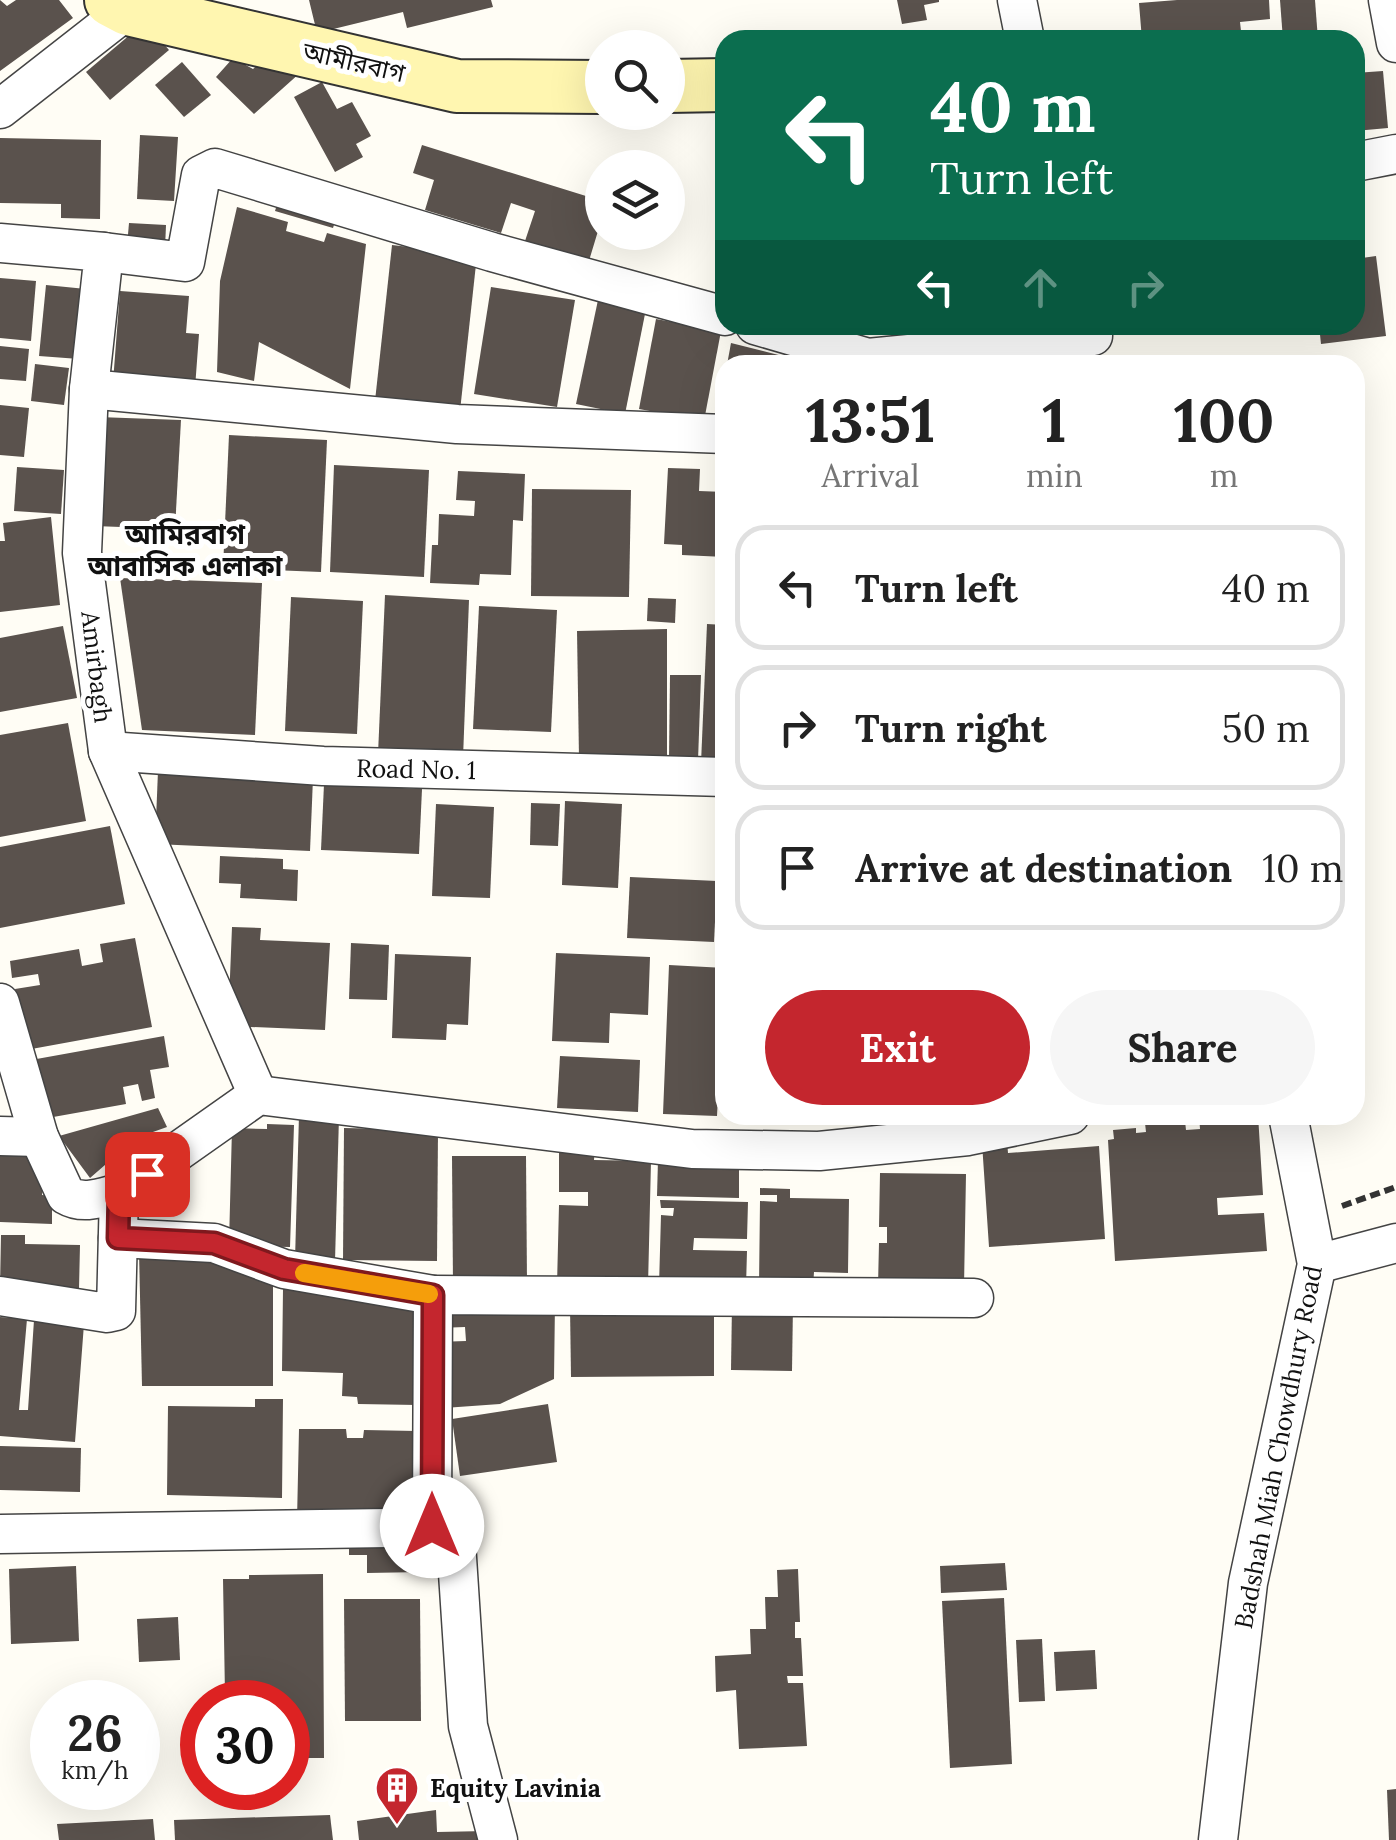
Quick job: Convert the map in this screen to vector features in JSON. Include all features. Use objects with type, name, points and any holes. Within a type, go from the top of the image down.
[{"type":"street","points":[[1017,0],[1023,30]]},
{"type":"street","points":[[1388,0],[1396,43]]},
{"type":"street","points":[[0,109],[129,3]]},
{"type":"street","name":"আমীরবাগ","points":[[129,3],[456,86],[585,87]]},
{"type":"street","points":[[685,86],[715,85]]},
{"type":"street","points":[[1365,160],[1396,154]]},
{"type":"street","points":[[0,243],[186,262],[201,175],[215,168],[492,252],[715,313]]},
{"type":"street","name":"Amirbagh","points":[[104,252],[90,389],[82,553],[108,751],[258,1096]]},
{"type":"street","points":[[786,335],[849,355]]},
{"type":"street","points":[[939,355],[1094,342]]},
{"type":"street","points":[[90,389],[457,424],[715,434]]},
{"type":"street","name":"Road No. 1","points":[[108,751],[323,766],[715,776]]},
{"type":"street","points":[[0,1002],[39,1137],[66,1195],[74,1200],[119,1193],[258,1096],[692,1148],[820,1150],[965,1126]]},
{"type":"street","name":"Badshah Miah Chowdhury Road","points":[[1218,1840],[1248,1583],[1317,1264],[1290,1125]]},
{"type":"street","points":[[0,1136],[39,1137]]},
{"type":"street","points":[[0,1296],[108,1313],[116,1311],[119,1193]]},
{"type":"street","points":[[118,1238],[214,1243],[284,1269],[433,1295],[974,1298]]},
{"type":"street","points":[[1317,1264],[1396,1243]]},
{"type":"street","points":[[432,1526],[433,1295]]},
{"type":"street","points":[[0,1534],[452,1526],[457,1530],[468,1726],[498,1840]]},
{"type":"path","points":[[1308,1219],[1396,1187]]},
{"type":"building","points":[[0,0],[7,6],[16,0],[59,0],[73,18],[0,71]]},
{"type":"building","points":[[309,0],[491,0],[493,7],[407,28],[403,12],[317,33]]},
{"type":"building","points":[[897,0],[939,2],[924,5],[927,20],[902,24]]},
{"type":"building","points":[[1269,0],[1270,19],[1240,22],[1241,30],[1141,30],[1139,3]]},
{"type":"building","points":[[1280,0],[1315,0],[1317,30],[1282,30]]},
{"type":"building","points":[[145,22],[169,50],[110,100],[86,72]]},
{"type":"building","points":[[275,49],[310,64],[254,114],[216,77],[233,58],[253,69]]},
{"type":"building","points":[[182,62],[211,95],[184,117],[155,85]]},
{"type":"building","points":[[1383,71],[1388,128],[1365,130],[1365,72]]},
{"type":"building","points":[[322,82],[337,109],[352,102],[371,136],[356,144],[363,157],[335,172],[294,97]]},
{"type":"building","points":[[140,135],[178,137],[174,201],[137,199]]},
{"type":"building","points":[[0,138],[101,140],[100,219],[61,218],[61,204],[0,203]]},
{"type":"building","points":[[422,145],[585,196],[585,250],[592,250],[588,264],[524,244],[535,211],[511,203],[501,233],[425,210],[434,180],[413,173]]},
{"type":"building","points":[[281,191],[339,209],[333,228],[275,211]]},
{"type":"building","points":[[237,207],[288,222],[286,231],[324,242],[327,233],[366,244],[350,389],[259,342],[254,381],[217,372],[220,281]]},
{"type":"building","points":[[129,223],[166,225],[165,249],[127,246]]},
{"type":"building","points":[[392,245],[477,255],[460,411],[375,401]]},
{"type":"building","points":[[1376,256],[1386,336],[1321,344],[1320,335],[1365,335],[1365,258]]},
{"type":"building","points":[[0,278],[36,281],[31,341],[0,338]]},
{"type":"building","points":[[46,285],[86,289],[79,359],[39,356]]},
{"type":"building","points":[[491,287],[575,300],[557,407],[474,394]]},
{"type":"building","points":[[120,291],[189,296],[186,333],[199,334],[195,388],[113,382]]},
{"type":"building","points":[[598,300],[646,309],[625,414],[576,404]]},
{"type":"building","points":[[656,319],[715,330],[715,335],[720,335],[704,421],[639,409]]},
{"type":"building","points":[[731,343],[778,355],[729,355]]},
{"type":"building","points":[[0,346],[29,349],[26,381],[0,379]]},
{"type":"building","points":[[35,364],[69,368],[64,405],[31,401]]},
{"type":"building","points":[[0,405],[29,408],[24,457],[0,455]]},
{"type":"building","points":[[98,417],[181,420],[175,529],[94,526]]},
{"type":"building","points":[[229,435],[327,440],[321,572],[223,568]]},
{"type":"building","points":[[334,465],[429,470],[424,577],[330,572]]},
{"type":"building","points":[[17,467],[64,470],[61,514],[14,511]]},
{"type":"building","points":[[668,468],[700,469],[699,491],[715,492],[715,557],[682,555],[682,545],[664,544]]},
{"type":"building","points":[[458,471],[525,474],[523,521],[513,520],[511,575],[480,574],[479,585],[430,583],[432,545],[438,545],[439,514],[474,516],[475,501],[456,500]]},
{"type":"building","points":[[532,489],[631,490],[629,597],[531,596]]},
{"type":"building","points":[[51,517],[60,605],[0,612],[3,523]]},
{"type":"building","points":[[120,578],[262,583],[255,735],[142,730]]},
{"type":"building","points":[[385,595],[469,600],[463,758],[378,754]]},
{"type":"building","points":[[291,597],[363,601],[357,734],[285,731]]},
{"type":"building","points":[[648,598],[676,599],[675,623],[647,621]]},
{"type":"building","points":[[479,606],[557,610],[551,732],[473,729]]},
{"type":"building","points":[[707,624],[715,624],[715,764],[701,763]]},
{"type":"building","points":[[63,626],[77,698],[0,712],[0,638]]},
{"type":"building","points":[[667,629],[667,760],[579,759],[577,631]]},
{"type":"building","points":[[670,675],[701,675],[698,761],[669,759]]},
{"type":"building","points":[[68,723],[86,821],[0,837],[0,735]]},
{"type":"building","points":[[158,771],[313,778],[310,851],[155,844]]},
{"type":"building","points":[[324,784],[422,789],[419,854],[321,850]]},
{"type":"building","points":[[565,801],[622,804],[618,888],[562,885]]},
{"type":"building","points":[[531,803],[560,804],[558,846],[530,845]]},
{"type":"building","points":[[436,804],[494,807],[490,898],[432,896]]},
{"type":"building","points":[[110,826],[125,904],[0,928],[0,847]]},
{"type":"building","points":[[220,856],[283,859],[283,869],[298,870],[297,901],[240,898],[241,884],[219,883]]},
{"type":"building","points":[[630,877],[715,881],[714,942],[627,938]]},
{"type":"building","points":[[232,927],[261,928],[260,940],[330,943],[325,1030],[228,1026]]},
{"type":"building","points":[[135,938],[152,1027],[26,1050],[15,989],[40,985],[38,974],[12,978],[10,961],[79,949],[82,966],[103,962],[100,944]]},
{"type":"building","points":[[351,943],[389,945],[387,1000],[349,999]]},
{"type":"building","points":[[556,953],[650,957],[648,1015],[610,1013],[609,1043],[552,1041]]},
{"type":"building","points":[[395,954],[471,957],[468,1025],[447,1024],[446,1040],[392,1038]]},
{"type":"building","points":[[669,965],[715,967],[715,1116],[663,1114]]},
{"type":"building","points":[[164,1036],[169,1067],[150,1070],[155,1098],[142,1101],[138,1084],[123,1087],[126,1104],[42,1119],[31,1060]]},
{"type":"building","points":[[560,1056],[640,1060],[638,1112],[557,1108]]},
{"type":"building","points":[[158,1108],[167,1127],[136,1138],[90,1178],[59,1136]]},
{"type":"building","points":[[299,1115],[339,1116],[335,1261],[295,1260]]},
{"type":"building","points":[[267,1124],[294,1125],[290,1247],[237,1246],[229,1243],[232,1128],[267,1129]]},
{"type":"building","points":[[1145,1125],[1200,1129],[1200,1125],[1259,1125],[1263,1195],[1217,1198],[1218,1215],[1264,1213],[1267,1251],[1115,1261],[1108,1140],[1114,1139],[1113,1130],[1136,1128],[1136,1133],[1146,1132]]},
{"type":"building","points":[[344,1128],[438,1130],[437,1261],[343,1260]]},
{"type":"building","points":[[1007,1141],[1008,1153],[1099,1146],[1105,1239],[989,1247],[982,1143]]},
{"type":"building","points":[[0,1143],[43,1163],[42,1195],[52,1196],[52,1224],[0,1222]]},
{"type":"building","points":[[595,1146],[594,1160],[651,1161],[648,1286],[557,1285],[559,1205],[588,1206],[588,1192],[559,1192],[559,1153]]},
{"type":"building","points":[[452,1156],[526,1156],[527,1284],[453,1285]]},
{"type":"building","points":[[658,1160],[739,1161],[739,1198],[657,1196]]},
{"type":"building","points":[[880,1173],[966,1174],[964,1287],[878,1286],[879,1243],[887,1243],[887,1227],[879,1227]]},
{"type":"building","points":[[760,1188],[790,1189],[790,1198],[849,1199],[848,1273],[814,1272],[813,1287],[759,1286],[760,1201],[777,1202],[777,1195],[760,1195]]},
{"type":"building","points":[[660,1200],[748,1202],[747,1239],[694,1238],[693,1250],[747,1251],[746,1287],[659,1286],[661,1215],[673,1216],[674,1208],[661,1208]]},
{"type":"building","points":[[1,1235],[25,1235],[25,1244],[80,1245],[79,1289],[0,1287]]},
{"type":"building","points":[[139,1251],[273,1270],[273,1386],[142,1386]]},
{"type":"building","points":[[283,1289],[372,1291],[419,1299],[417,1405],[358,1404],[357,1397],[342,1396],[343,1373],[282,1371]]},
{"type":"building","points":[[555,1302],[554,1379],[500,1404],[444,1408],[436,1342],[466,1341],[465,1327],[438,1328],[438,1315],[465,1315],[465,1304]]},
{"type":"building","points":[[732,1304],[793,1304],[792,1371],[731,1370]]},
{"type":"building","points":[[714,1306],[714,1376],[571,1377],[570,1307]]},
{"type":"building","points":[[0,1317],[27,1319],[19,1410],[28,1410],[34,1320],[84,1324],[75,1442],[0,1436]]},
{"type":"building","points":[[255,1399],[283,1399],[282,1498],[167,1495],[168,1406],[255,1407]]},
{"type":"building","points":[[548,1404],[557,1462],[460,1476],[452,1419]]},
{"type":"building","points":[[299,1429],[346,1429],[347,1438],[363,1438],[364,1430],[416,1431],[414,1523],[297,1520]]},
{"type":"building","points":[[0,1446],[81,1448],[80,1492],[0,1490]]},
{"type":"building","points":[[416,1537],[416,1557],[422,1557],[422,1572],[367,1573],[367,1555],[349,1555],[349,1538]]},
{"type":"building","points":[[1005,1563],[1007,1590],[941,1593],[940,1566]]},
{"type":"building","points":[[76,1566],[79,1641],[11,1644],[9,1569]]},
{"type":"building","points":[[798,1569],[800,1622],[795,1622],[795,1638],[801,1638],[803,1676],[787,1676],[788,1683],[803,1683],[807,1746],[739,1749],[736,1690],[716,1692],[715,1656],[751,1654],[750,1629],[766,1629],[765,1597],[778,1597],[777,1570]]},
{"type":"building","points":[[323,1574],[324,1758],[310,1758],[310,1680],[225,1680],[223,1579],[249,1579],[249,1575]]},
{"type":"building","points":[[1004,1598],[1012,1764],[950,1768],[942,1601]]},
{"type":"building","points":[[344,1599],[420,1599],[421,1721],[345,1721]]},
{"type":"building","points":[[178,1617],[180,1660],[139,1662],[137,1619]]},
{"type":"building","points":[[1042,1639],[1045,1701],[1019,1702],[1016,1640]]},
{"type":"building","points":[[1095,1650],[1097,1689],[1056,1691],[1054,1652]]},
{"type":"building","points":[[1396,1789],[1396,1840],[1389,1840],[1387,1790]]},
{"type":"building","name":"Equity Lavinia","points":[[436,1810],[437,1832],[487,1831],[490,1840],[359,1840],[357,1821]]},
{"type":"building","points":[[330,1815],[333,1840],[175,1840],[174,1820]]},
{"type":"building","points":[[153,1819],[155,1840],[59,1840],[57,1824]]},
{"type":"slow traffic","points":[[304,1273],[429,1294]]},
{"type":"place","name":"Equity Lavinia","points":[[397,1826]]},
{"type":"district","name":"আমিরবাগ আবাসিক এলাকা","points":[[185,550]]},
{"type":"route","points":[[147,1174],[119,1193],[118,1238],[214,1243],[284,1269],[433,1295],[432,1526]]}]
